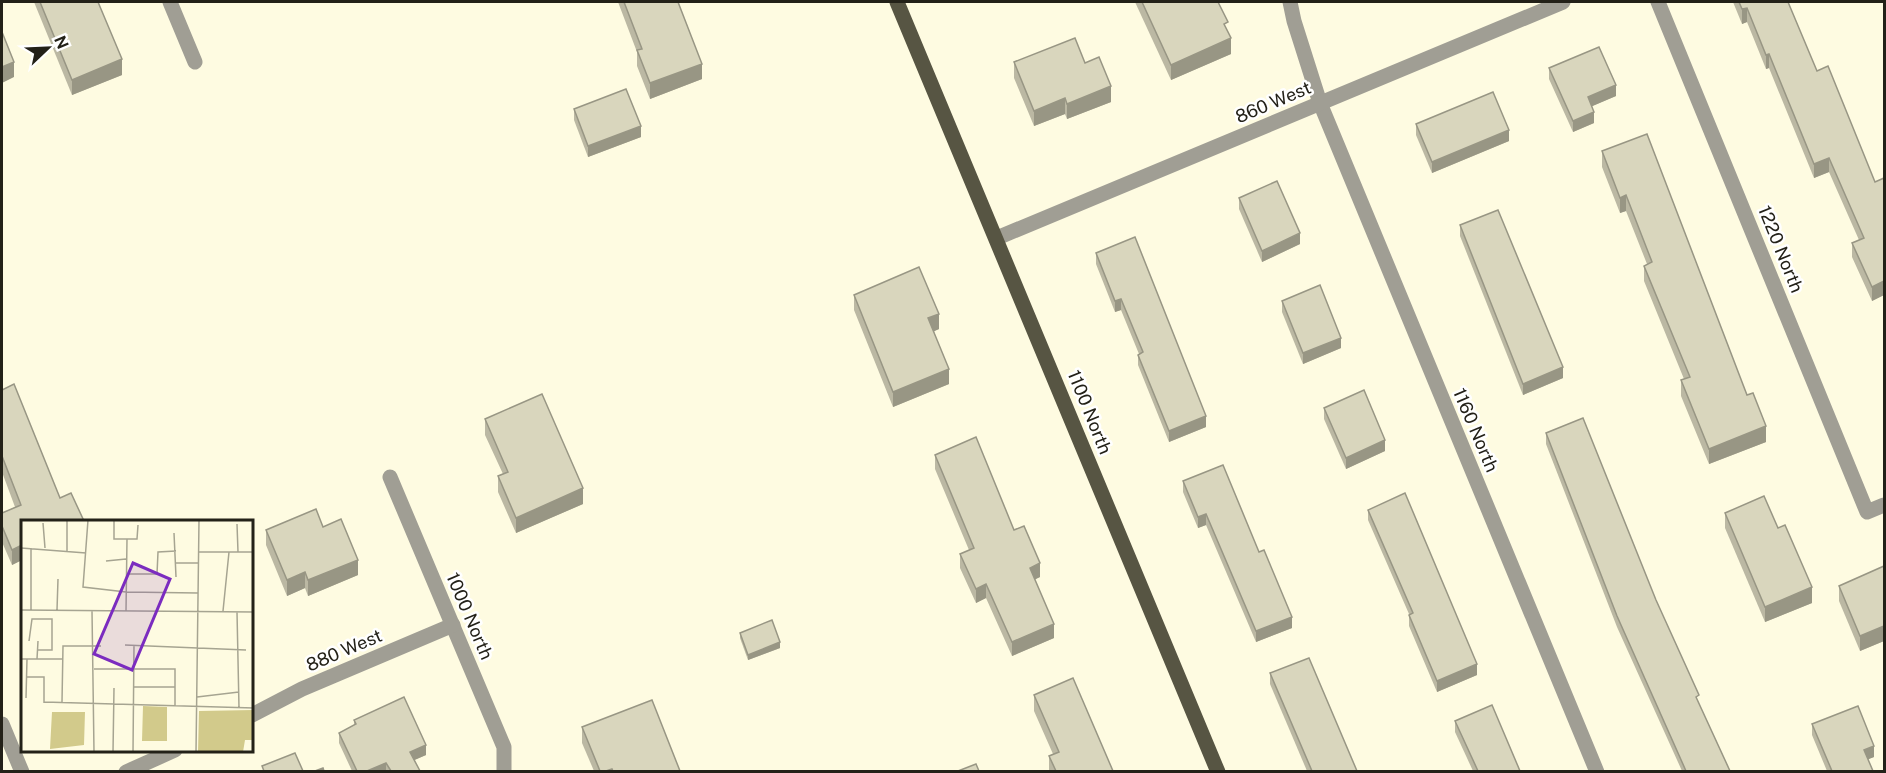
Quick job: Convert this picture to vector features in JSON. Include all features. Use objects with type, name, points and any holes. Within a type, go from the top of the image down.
[{"type":"main road","name":"1100 North","points":[[897,2],[1218,771]]},
{"type":"street","points":[[170,2],[195,62]]},
{"type":"street","name":"1160 North","points":[[1290,2],[1320,104],[1597,771]]},
{"type":"street","name":"860 West","points":[[997,238],[1563,2]]},
{"type":"street","name":"1220 North","points":[[1658,2],[1867,512],[1884,505]]},
{"type":"street","name":"1000 North","points":[[390,477],[504,747],[504,771]]},
{"type":"street","name":"880 West","points":[[254,714],[302,689],[453,625]]},
{"type":"street","points":[[2,724],[22,771]]},
{"type":"street","points":[[126,771],[170,752]]},
{"type":"building","points":[[40,2],[98,2],[122,59],[72,80]]},
{"type":"building","points":[[624,2],[678,2],[702,64],[650,83],[637,50],[642,49]]},
{"type":"building","points":[[1142,2],[1218,2],[1228,22],[1224,24],[1231,38],[1171,65]]},
{"type":"building","points":[[1739,2],[1788,2],[1817,71],[1828,66],[1875,182],[1884,178],[1884,281],[1872,287],[1852,243],[1864,238],[1829,158],[1814,164],[1769,54],[1766,55],[1747,8],[1742,9]]},
{"type":"building","points":[[2,32],[14,62],[2,67]]},
{"type":"building","points":[[1075,38],[1085,63],[1099,57],[1111,86],[1067,104],[1065,98],[1034,111],[1014,62]]},
{"type":"building","points":[[1599,47],[1616,85],[1588,97],[1594,112],[1573,121],[1549,68]]},
{"type":"building","points":[[626,89],[641,126],[588,146],[574,109]]},
{"type":"building","points":[[1493,92],[1509,130],[1432,162],[1416,124]]},
{"type":"building","points":[[1647,134],[1747,395],[1753,393],[1766,426],[1709,449],[1681,380],[1690,377],[1644,266],[1652,262],[1626,195],[1620,198],[1602,151]]},
{"type":"building","points":[[1277,181],[1300,233],[1262,251],[1239,198]]},
{"type":"building","points":[[1498,210],[1563,367],[1523,384],[1460,225]]},
{"type":"building","points":[[1135,237],[1206,416],[1169,431],[1138,355],[1143,352],[1121,299],[1115,301],[1096,253]]},
{"type":"building","points":[[919,267],[939,314],[928,318],[949,369],[893,392],[854,295]]},
{"type":"building","points":[[1320,285],[1341,338],[1303,353],[1282,301]]},
{"type":"building","points":[[14,384],[60,498],[71,493],[84,520],[21,520],[21,546],[12,550],[2,526],[2,513],[21,505],[2,456],[2,390]]},
{"type":"building","points":[[1364,390],[1385,440],[1346,458],[1324,408]]},
{"type":"building","points":[[542,394],[583,488],[516,518],[498,476],[508,472],[485,419]]},
{"type":"building","points":[[1583,418],[1656,600],[1699,695],[1696,697],[1730,771],[1686,771],[1617,616],[1546,433]]},
{"type":"building","points":[[976,437],[1014,530],[1024,526],[1040,563],[1030,568],[1054,624],[1012,642],[986,584],[976,589],[960,554],[974,548],[935,455]]},
{"type":"building","points":[[1223,465],[1259,552],[1264,550],[1292,617],[1256,631],[1206,514],[1198,517],[1183,481]]},
{"type":"building","points":[[1405,493],[1477,664],[1437,681],[1409,615],[1413,613],[1368,510]]},
{"type":"building","points":[[1764,496],[1778,528],[1785,525],[1812,587],[1765,607],[1725,513]]},
{"type":"building","points":[[316,509],[323,527],[341,519],[358,560],[308,580],[305,572],[287,580],[266,530]]},
{"type":"building","points":[[1884,566],[1884,626],[1860,636],[1839,586]]},
{"type":"building","points":[[772,620],[780,642],[748,655],[740,633]]},
{"type":"building","points":[[1309,658],[1357,771],[1312,771],[1270,673]]},
{"type":"building","points":[[1073,678],[1113,771],[1056,771],[1049,756],[1059,752],[1034,695]]},
{"type":"building","points":[[404,697],[426,745],[410,752],[420,771],[391,771],[386,763],[367,771],[357,771],[339,733],[356,724],[354,720]]},
{"type":"building","points":[[652,700],[680,771],[613,771],[612,769],[600,771],[582,727]]},
{"type":"building","points":[[1492,705],[1520,771],[1478,771],[1455,721]]},
{"type":"building","points":[[1858,706],[1874,746],[1864,750],[1873,771],[1832,771],[1812,724]]},
{"type":"building","points":[[295,753],[303,771],[264,771],[262,766]]},
{"type":"building","points":[[976,764],[979,771],[958,771]]}]
